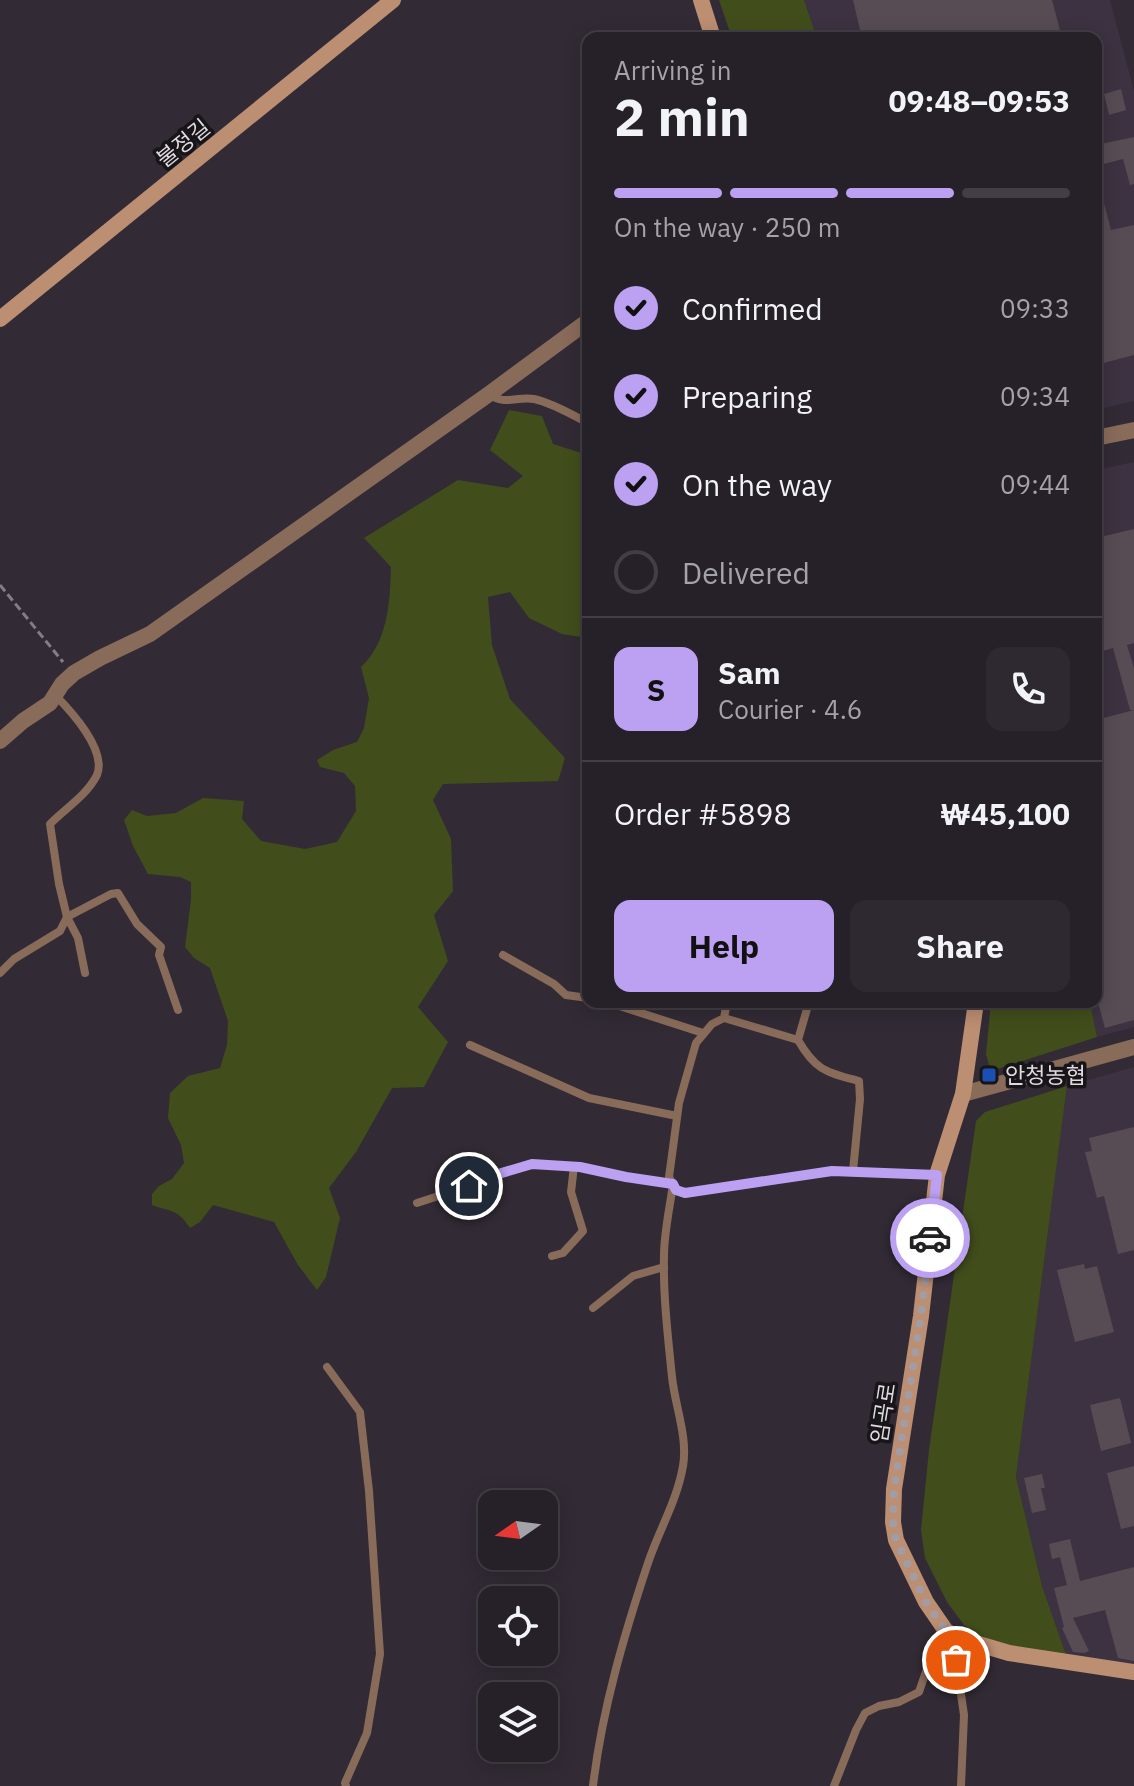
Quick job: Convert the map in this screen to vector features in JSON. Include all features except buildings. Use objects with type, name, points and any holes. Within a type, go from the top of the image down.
[{"type":"main road","name":"불정길","points":[[0,319],[393,0]]},
{"type":"main road","points":[[701,0],[711,32]]},
{"type":"main road","name":"임곡로","points":[[975,1008],[963,1094],[937,1175],[921,1316],[893,1504],[896,1540],[926,1602],[943,1627],[958,1638],[1009,1653],[1134,1672]]},
{"type":"street","points":[[0,741],[50,703],[62,684],[74,673],[150,634],[582,325]]},
{"type":"street","points":[[1102,437],[1134,430]]},
{"type":"street","points":[[963,1094],[1134,1047]]},
{"type":"lane","points":[[489,394],[498,401],[534,399],[582,420]]},
{"type":"lane","points":[[55,695],[81,725],[94,746],[99,765],[97,775],[84,794],[50,824],[59,884],[67,917],[78,938],[85,973]]},
{"type":"lane","points":[[0,973],[14,959],[60,931],[67,917],[118,893],[137,924],[161,947],[159,955],[178,1010]]},
{"type":"lane","points":[[503,955],[554,984],[566,995],[582,997]]},
{"type":"lane","points":[[626,1008],[703,1033]]},
{"type":"lane","points":[[724,1018],[726,1008]]},
{"type":"lane","points":[[798,1040],[807,1008]]},
{"type":"lane","points":[[853,1171],[859,1081],[831,1074],[818,1067],[798,1040],[724,1018],[703,1033],[696,1043],[679,1103],[669,1177],[676,1190],[685,1193],[832,1171],[937,1175]]},
{"type":"lane","points":[[470,1045],[589,1098],[677,1116]]},
{"type":"lane","points":[[417,1203],[532,1164],[574,1166],[673,1184]]},
{"type":"lane","points":[[552,1256],[563,1253],[583,1231],[571,1192],[574,1166]]},
{"type":"lane","points":[[593,1786],[598,1741],[619,1658],[648,1563],[678,1491],[684,1462],[684,1441],[675,1401],[670,1355],[664,1267],[673,1184]]},
{"type":"lane","points":[[593,1308],[633,1276],[664,1267]]},
{"type":"lane","points":[[327,1367],[360,1412],[369,1491],[380,1654],[367,1733],[346,1786]]},
{"type":"lane","points":[[834,1786],[865,1713],[919,1692],[943,1627]]},
{"type":"lane","points":[[958,1638],[956,1660],[964,1715],[961,1786]]},
{"type":"path","points":[[0,585],[74,673]]},
{"type":"shaded area","points":[[804,0],[1110,0],[1134,91],[1134,401],[1102,409],[1102,32],[815,32]]},
{"type":"shaded area","points":[[1134,462],[1134,1027],[1097,1037],[1091,1008],[1102,1008],[1102,469]]},
{"type":"shaded area","points":[[1134,1067],[1134,1674],[1070,1666],[1042,1586],[1016,1477],[1067,1086]]},
{"type":"green space","points":[[719,0],[804,0],[815,32],[730,32]]},
{"type":"green space","points":[[509,410],[542,416],[553,444],[582,453],[582,637],[562,634],[529,618],[510,592],[488,597],[492,645],[510,699],[565,758],[558,781],[443,784],[433,800],[451,839],[453,891],[434,915],[448,961],[418,1007],[448,1042],[424,1087],[392,1088],[356,1152],[329,1188],[340,1218],[326,1277],[317,1290],[298,1265],[274,1222],[213,1205],[200,1222],[190,1228],[178,1214],[152,1205],[152,1194],[172,1179],[184,1163],[181,1145],[168,1118],[170,1093],[188,1076],[220,1068],[227,1045],[228,1021],[210,968],[194,958],[185,947],[191,882],[180,877],[148,874],[124,820],[132,810],[147,816],[176,813],[203,798],[244,801],[242,819],[261,841],[305,849],[337,842],[356,811],[355,786],[344,773],[320,767],[317,760],[333,750],[357,742],[364,728],[369,698],[361,667],[382,634],[390,594],[391,567],[364,538],[458,480],[508,488],[523,476],[490,450]]},
{"type":"green space","points":[[990,1008],[1091,1008],[1097,1037],[997,1069],[989,1065],[986,1054]]},
{"type":"green space","points":[[1067,1086],[1016,1477],[1042,1586],[1070,1666],[984,1642],[964,1625],[947,1602],[925,1558],[921,1530],[929,1450],[976,1121],[985,1112]]},
{"type":"way so far","points":[[930,1238],[894,1489],[893,1522],[896,1540],[926,1602],[946,1631],[958,1638],[956,1660]]},
{"type":"place","name":"안청농협","points":[[989,1075]]},
{"type":"route","points":[[469,1186],[532,1164],[580,1167],[673,1184],[676,1190],[685,1193],[832,1171],[937,1175],[930,1238]]}]
